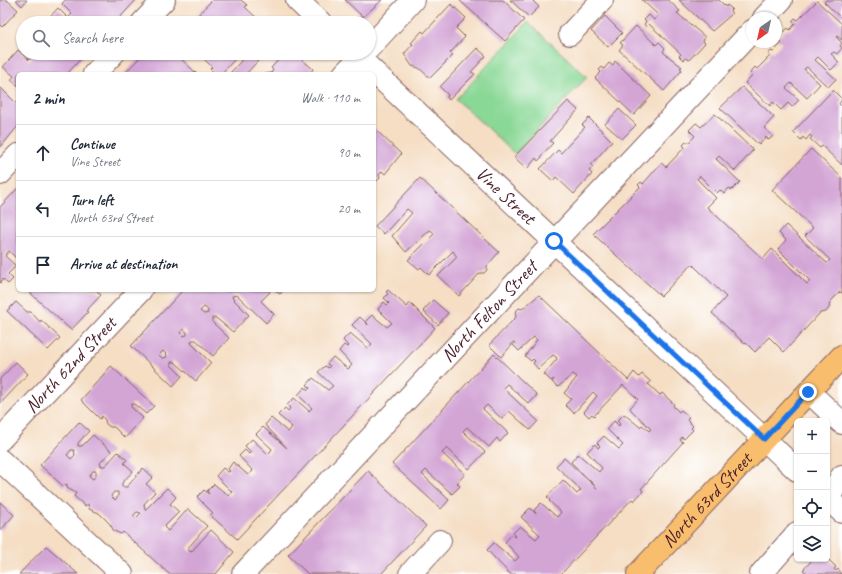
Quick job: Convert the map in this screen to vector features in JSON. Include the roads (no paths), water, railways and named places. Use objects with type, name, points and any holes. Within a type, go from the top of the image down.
[{"type":"main road","name":"North 63rd Street","points":[[645,572],[764,439],[842,356]]},
{"type":"street","points":[[149,16],[164,0]]},
{"type":"street","points":[[297,0],[314,16]]},
{"type":"street","points":[[376,38],[413,0]]},
{"type":"street","points":[[570,34],[602,0]]},
{"type":"street","points":[[770,12],[781,0]]},
{"type":"street","name":"North Felton Street","points":[[244,574],[746,37]]},
{"type":"street","points":[[96,72],[107,60]]},
{"type":"street","points":[[346,72],[355,60]]},
{"type":"street","name":"Vine Street","points":[[368,60],[554,241],[794,467]]},
{"type":"street","points":[[0,174],[16,156]]},
{"type":"street","name":"North 62nd Street","points":[[0,440],[139,292]]},
{"type":"street","points":[[808,392],[842,423]]},
{"type":"street","points":[[0,460],[122,574]]},
{"type":"street","points":[[831,502],[842,476]]},
{"type":"street","points":[[761,574],[794,537]]},
{"type":"street","points":[[410,574],[440,541]]}]
